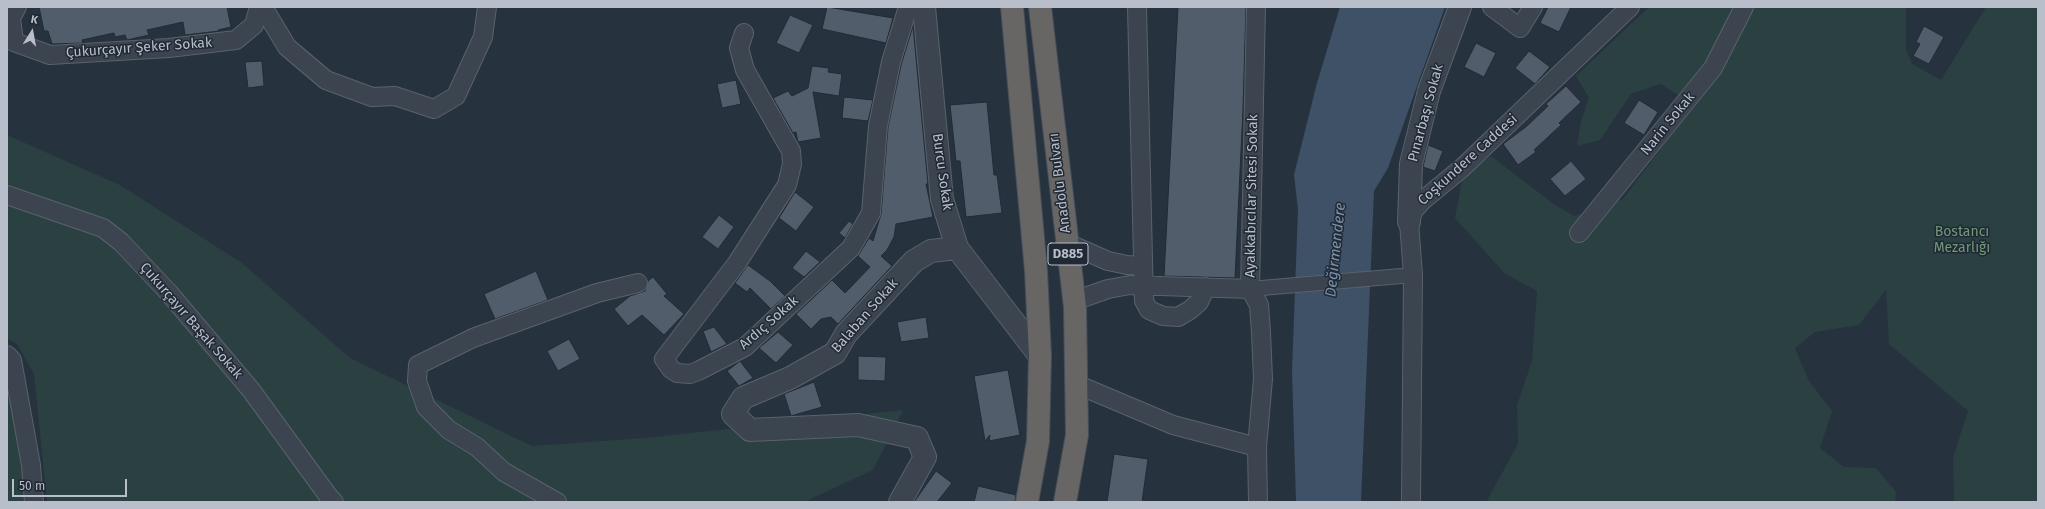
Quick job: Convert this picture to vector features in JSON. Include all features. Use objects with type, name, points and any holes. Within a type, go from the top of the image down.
[{"type":"highway","name":"D885","points":[[1012,7],[1036,271],[1040,356],[1038,441],[1027,502]]},
{"type":"highway","name":"Anadolu Bulvarı","points":[[1040,7],[1074,301],[1077,434],[1065,502]]},
{"type":"street","name":"Çukurçayır Şeker Sokak","points":[[17,7],[11,18],[14,42],[50,55],[169,48],[236,40],[254,25],[259,7]]},
{"type":"street","points":[[263,7],[287,47],[326,80],[372,97],[395,96],[434,109],[456,96],[482,37],[487,7]]},
{"type":"street","name":"Ardıç Sokak","points":[[744,33],[739,48],[745,70],[791,151],[792,164],[787,185],[737,262],[664,359],[671,369],[677,373],[690,374],[698,371],[745,347],[851,248],[871,214],[878,126],[891,62],[908,7]]},
{"type":"street","name":"Burcu Sokak","points":[[924,7],[942,199],[957,248],[1040,356]]},
{"type":"street","points":[[1137,7],[1144,301],[1149,310],[1163,316],[1178,317],[1190,310],[1199,302],[1206,287]]},
{"type":"street","name":"Ayakkabıcılar Sitesi Sokak","points":[[1256,7],[1250,289],[1259,305],[1263,379],[1257,447],[1258,502]]},
{"type":"street","name":"Pınarbaşı Sokak","points":[[1409,222],[1411,164],[1429,91],[1460,7]]},
{"type":"street","points":[[1492,7],[1520,28],[1533,7]]},
{"type":"street","name":"Coşkundere Caddesi","points":[[1409,222],[1414,210],[1422,200],[1462,168],[1630,7]]},
{"type":"street","name":"Narin Sokak","points":[[1579,233],[1713,68],[1744,7]]},
{"type":"street","name":"Çukurçayır Başak Sokak","points":[[7,195],[103,228],[121,242],[169,293],[251,390],[334,502]]},
{"type":"street","points":[[1409,222],[1407,275],[1411,502]]},
{"type":"street","points":[[1067,244],[1108,261],[1127,265],[1143,266]]},
{"type":"street","name":"Balaban Sokak","points":[[900,502],[925,457],[917,438],[858,425],[750,430],[733,414],[743,398],[790,378],[835,353],[846,334],[914,261],[931,251],[957,248]]},
{"type":"street","points":[[1074,301],[1108,289],[1130,285],[1250,289],[1407,275]]},
{"type":"street","points":[[557,502],[504,472],[477,447],[448,430],[426,407],[417,381],[418,365],[473,338],[597,293],[638,283]]},
{"type":"street","points":[[7,355],[12,360],[30,465],[34,502]]},
{"type":"street","points":[[1076,384],[1173,425],[1257,447]]},
{"type":"green space","name":"Bostancı Mezarlığı","points":[[1649,7],[1906,7],[1906,49],[1912,64],[1941,80],[1986,7],[2038,7],[2038,502],[1954,502],[1953,458],[1968,411],[1889,344],[1886,290],[1859,325],[1815,332],[1795,348],[1809,381],[1832,411],[1820,448],[1844,467],[1876,468],[1896,492],[1895,502],[1486,502],[1518,444],[1517,405],[1532,361],[1537,291],[1504,273],[1455,218],[1464,169],[1491,156],[1555,205],[1574,216],[1623,199],[1694,105],[1660,84],[1631,94],[1600,140],[1577,146],[1581,121],[1589,98],[1576,76]]},
{"type":"green space","points":[[7,135],[120,185],[242,263],[350,358],[532,446],[645,438],[903,410],[873,470],[804,502],[47,502],[34,374],[17,344],[7,338]]},
{"type":"green space","points":[[7,364],[26,470],[27,502],[7,502]]},
{"type":"water","name":"Değirmendere","points":[[1340,7],[1445,7],[1388,168],[1374,191],[1361,502],[1296,502],[1292,371],[1298,209],[1294,175],[1317,83]]},
{"type":"building","points":[[39,7],[227,7],[231,27],[218,30],[219,31],[185,35],[183,22],[147,30],[149,35],[127,40],[125,35],[115,37],[114,33],[82,40],[83,43],[52,44],[48,31],[44,31]]},
{"type":"building","points":[[827,7],[893,18],[886,43],[822,29]]},
{"type":"building","points":[[1178,7],[1246,7],[1235,278],[1164,276]]},
{"type":"building","points":[[1548,7],[1571,7],[1559,32],[1540,23]]},
{"type":"building","points":[[790,15],[813,25],[799,53],[776,43]]},
{"type":"building","points":[[913,26],[928,184],[926,184],[933,217],[896,224],[894,237],[887,250],[881,256],[892,266],[838,324],[831,317],[821,319],[811,329],[796,314],[832,280],[845,293],[870,267],[858,256],[869,238],[873,241],[881,214],[888,127],[901,65]]},
{"type":"building","points":[[1924,26],[1944,37],[1929,64],[1913,56],[1920,44],[1916,42]]},
{"type":"building","points":[[1476,43],[1496,53],[1484,77],[1464,67]]},
{"type":"building","points":[[1529,51],[1550,67],[1535,84],[1515,68]]},
{"type":"building","points":[[262,61],[264,86],[248,88],[245,62]]},
{"type":"building","points":[[812,66],[829,68],[828,72],[842,74],[839,96],[813,92],[821,138],[798,142],[796,132],[793,133],[773,98],[788,91],[792,96],[808,88]]},
{"type":"building","points":[[736,80],[741,104],[722,108],[717,84]]},
{"type":"building","points":[[1566,86],[1581,102],[1559,123],[1561,125],[1534,150],[1536,152],[1518,165],[1503,144],[1527,126],[1548,106],[1546,104]]},
{"type":"building","points":[[844,97],[873,100],[868,121],[842,118]]},
{"type":"building","points":[[1639,100],[1658,112],[1644,135],[1624,123]]},
{"type":"building","points":[[987,102],[994,175],[997,175],[1002,213],[966,217],[960,161],[956,161],[950,105]]},
{"type":"building","points":[[1428,145],[1443,151],[1435,171],[1423,167]]},
{"type":"building","points":[[1571,161],[1586,179],[1565,196],[1550,179]]},
{"type":"building","points":[[795,192],[814,207],[796,231],[779,218]]},
{"type":"building","points":[[719,215],[734,227],[718,249],[702,237]]},
{"type":"building","points":[[849,221],[853,224],[845,238],[839,233]]},
{"type":"building","points":[[806,251],[820,262],[804,277],[792,268]]},
{"type":"building","points":[[748,265],[770,281],[785,296],[771,309],[750,288],[747,292],[735,283]]},
{"type":"building","points":[[536,271],[548,300],[495,319],[484,294]]},
{"type":"building","points":[[653,277],[667,294],[664,296],[684,314],[664,335],[642,315],[628,326],[614,309],[630,296],[645,291],[648,281]]},
{"type":"building","points":[[926,317],[929,338],[901,342],[897,322]]},
{"type":"building","points":[[714,327],[727,344],[711,352],[703,331]]},
{"type":"building","points":[[778,332],[793,345],[776,363],[759,348]]},
{"type":"building","points":[[569,339],[580,359],[558,371],[547,351]]},
{"type":"building","points":[[858,356],[886,357],[885,381],[858,380]]},
{"type":"building","points":[[740,361],[753,378],[739,386],[727,371]]},
{"type":"building","points":[[1008,370],[1020,435],[989,441],[990,435],[985,441],[974,376]]},
{"type":"building","points":[[814,382],[822,407],[791,416],[784,394]]},
{"type":"building","points":[[1114,454],[1148,459],[1142,502],[1107,502]]},
{"type":"building","points":[[936,471],[952,483],[937,502],[914,502]]},
{"type":"building","points":[[978,486],[1016,495],[1015,502],[974,502]]}]
